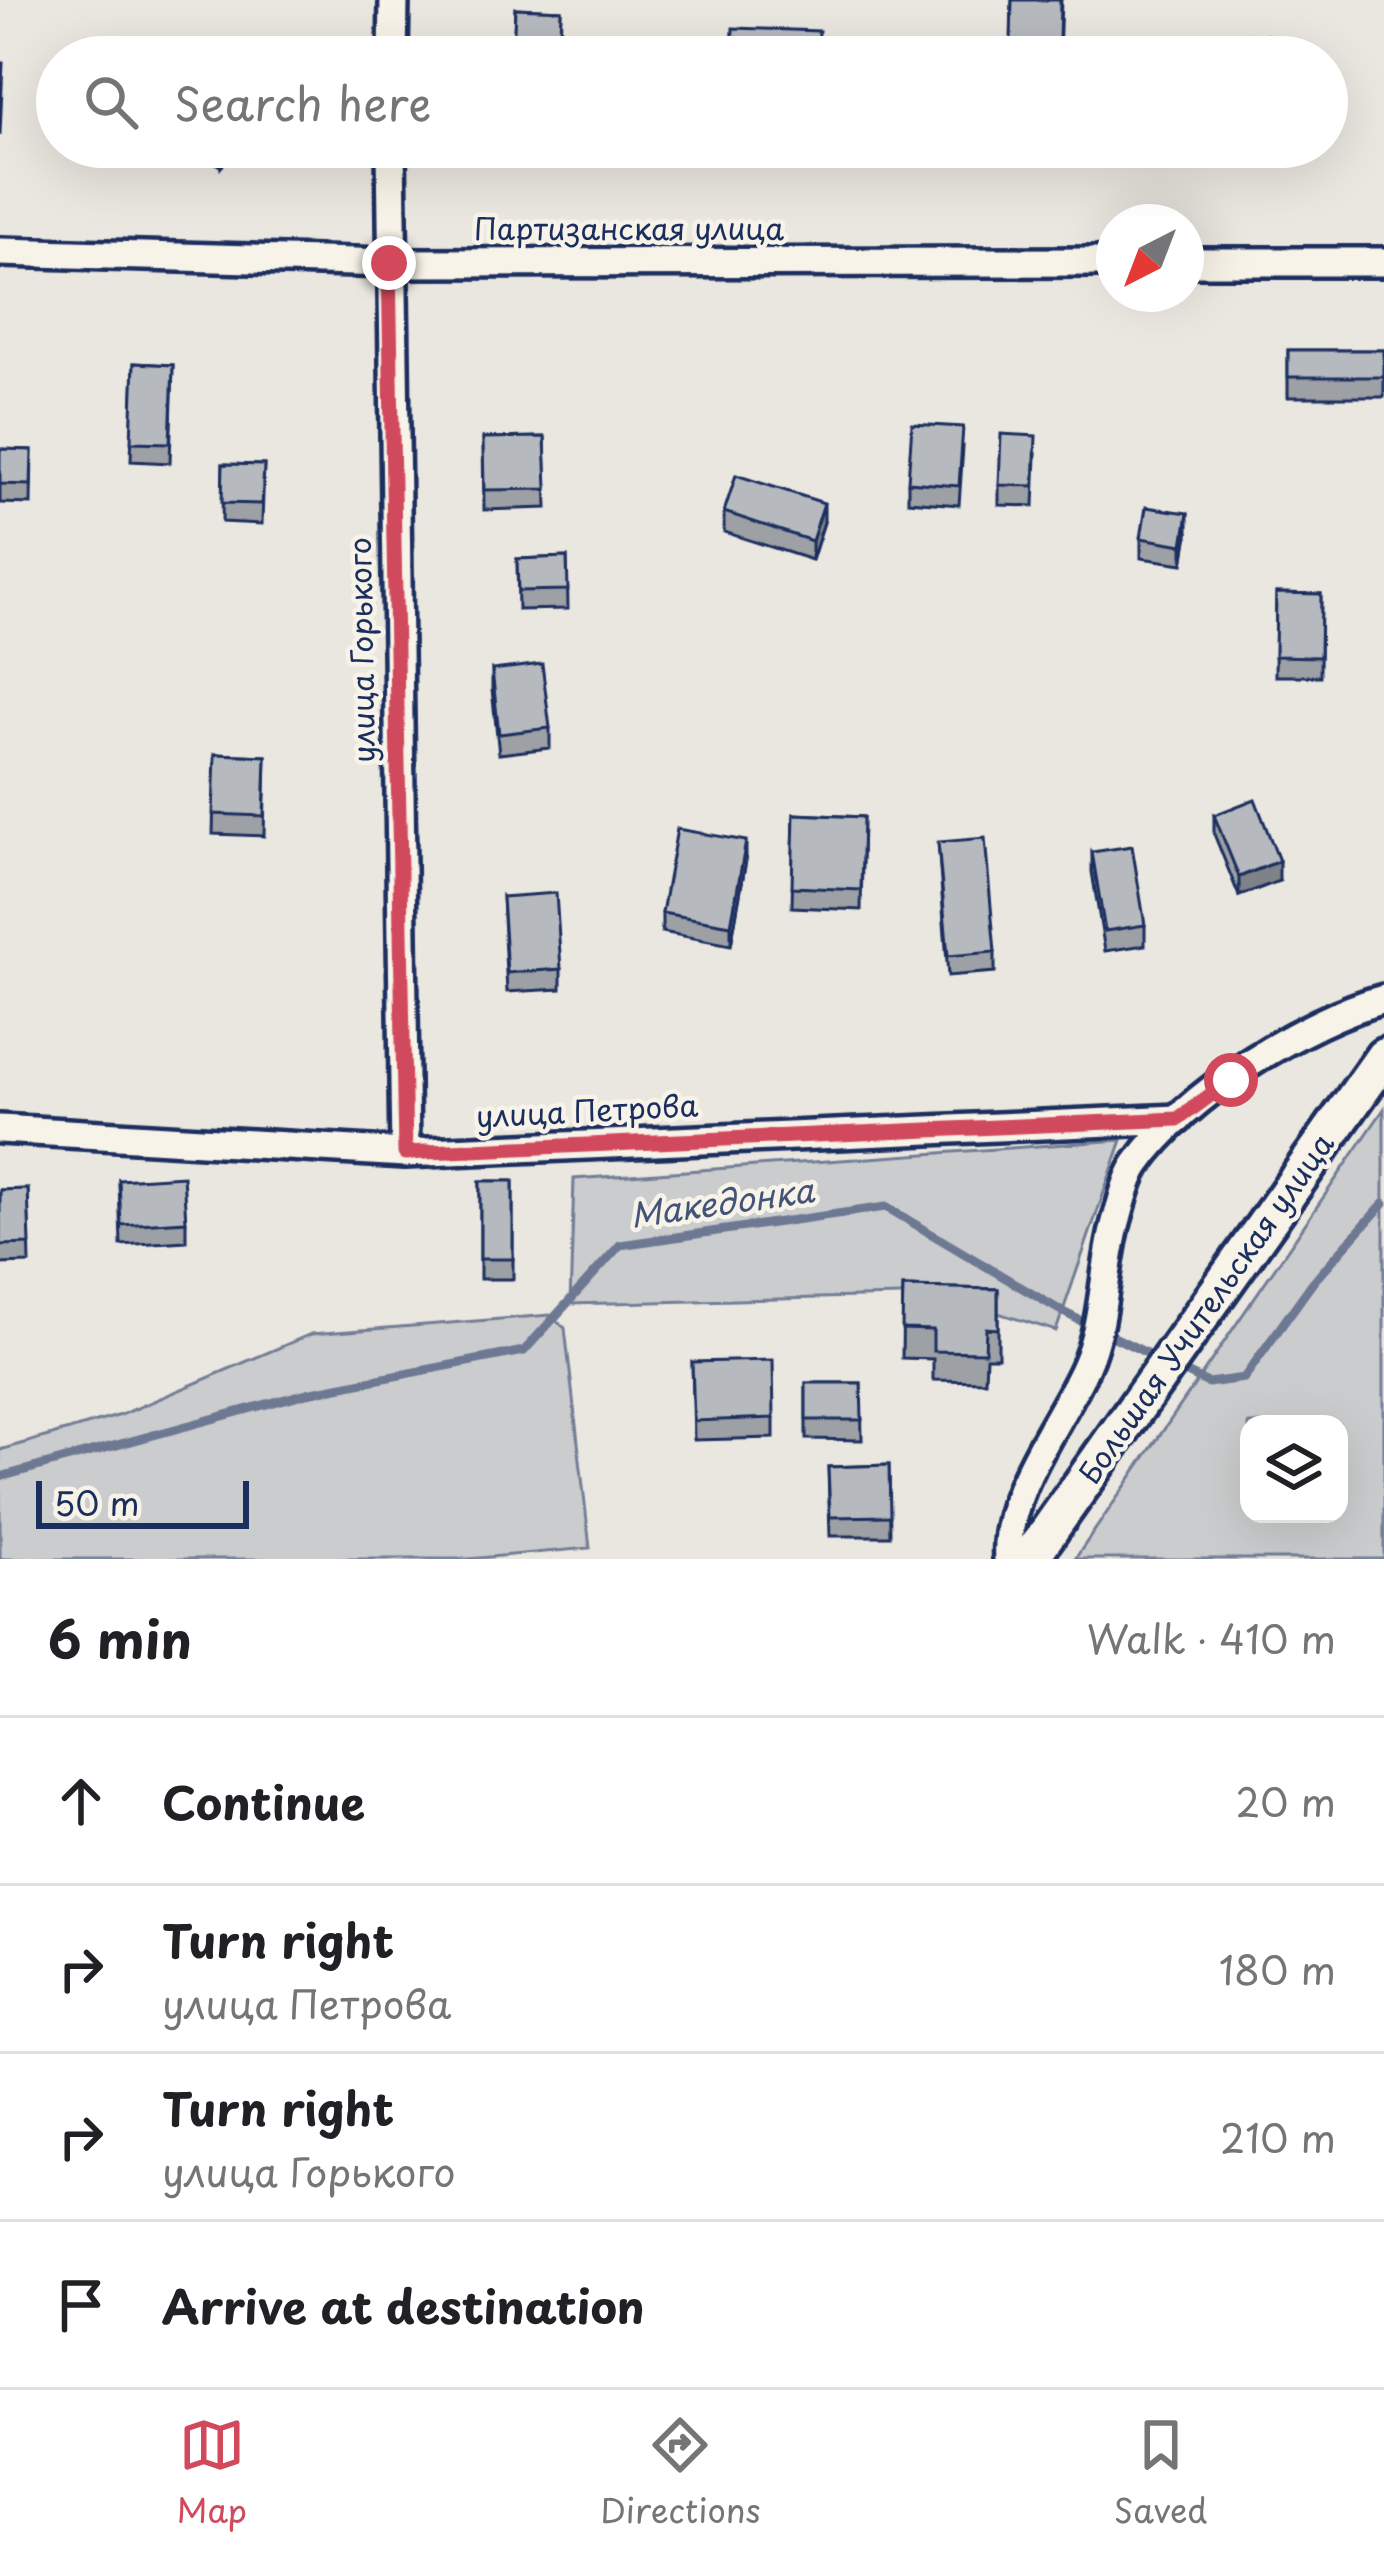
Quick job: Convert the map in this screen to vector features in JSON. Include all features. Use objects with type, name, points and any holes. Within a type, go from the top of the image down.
[{"type":"main road","name":"Большая Учительская улица","points":[[1029,1559],[1384,1057]]},
{"type":"street","points":[[393,36],[394,0]]},
{"type":"street","name":"улица Горького","points":[[391,168],[389,263],[405,1153]]},
{"type":"street","name":"Партизанская улица","points":[[0,252],[389,263],[1096,262]]},
{"type":"street","points":[[1204,262],[1384,262]]},
{"type":"street","points":[[1008,1559],[1006,1539],[1028,1481],[1087,1364],[1135,1166],[1178,1119],[1289,1040],[1384,999]]},
{"type":"street","name":"улица Петрова","points":[[0,1129],[405,1153],[1178,1119]]},
{"type":"shaded area","points":[[1384,1109],[1384,1559],[1075,1559]]},
{"type":"shaded area","points":[[1122,1140],[1056,1331],[940,1295],[570,1304],[574,1179]]},
{"type":"shaded area","points":[[550,1315],[565,1328],[590,1548],[468,1559],[0,1559],[0,1450],[121,1415],[311,1334]]},
{"type":"building","points":[[1012,0],[1060,0],[1059,36],[1011,36]]},
{"type":"building","points":[[515,8],[561,10],[560,36],[514,36]]},
{"type":"building","points":[[733,28],[819,31],[819,36],[733,36]]},
{"type":"building","points":[[1212,33],[1268,35],[1268,36]]},
{"type":"building","points":[[0,63],[3,63],[0,135]]},
{"type":"building","points":[[1288,350],[1384,350],[1384,377],[1288,377]]},
{"type":"building","points":[[134,363],[173,365],[170,443],[131,442]]},
{"type":"building","points":[[912,424],[963,427],[959,486],[908,482]]},
{"type":"building","points":[[1001,434],[1036,436],[1034,486],[999,485]]},
{"type":"building","points":[[545,437],[547,489],[484,490],[483,438]]},
{"type":"building","points":[[0,449],[32,450],[31,485],[0,484]]},
{"type":"building","points":[[223,464],[264,465],[262,504],[222,503]]},
{"type":"building","points":[[736,475],[824,503],[812,541],[724,512]]},
{"type":"building","points":[[1146,507],[1188,513],[1183,545],[1141,538]]},
{"type":"building","points":[[567,557],[568,590],[518,591],[517,559]]},
{"type":"building","points":[[1276,593],[1321,594],[1320,657],[1275,656]]},
{"type":"building","points":[[542,664],[550,728],[499,734],[492,670]]},
{"type":"building","points":[[215,754],[266,756],[264,816],[213,814]]},
{"type":"building","points":[[1255,799],[1279,861],[1239,877],[1214,815]]},
{"type":"building","points":[[794,814],[863,817],[861,890],[792,887]]},
{"type":"building","points":[[677,829],[746,841],[731,925],[662,913]]},
{"type":"building","points":[[985,838],[995,952],[948,956],[938,842]]},
{"type":"building","points":[[1132,846],[1145,925],[1105,931],[1092,852]]},
{"type":"building","points":[[556,893],[561,969],[507,973],[502,897]]},
{"type":"building","points":[[183,1176],[186,1221],[121,1225],[119,1180]]},
{"type":"building","points":[[480,1181],[513,1181],[513,1259],[480,1259]]},
{"type":"building","points":[[28,1189],[30,1244],[0,1245],[0,1190]]},
{"type":"building","points":[[903,1287],[998,1289],[998,1329],[986,1328],[985,1352],[933,1351],[933,1330],[902,1329]]},
{"type":"building","points":[[773,1360],[774,1418],[694,1421],[692,1362]]},
{"type":"building","points":[[806,1383],[861,1383],[862,1420],[806,1420]]},
{"type":"building","points":[[889,1465],[890,1516],[830,1517],[828,1467]]},
{"type":"waterway","name":"Македонка","points":[[1176,1368],[1208,1383],[1244,1378],[1313,1282],[1384,1203]]},
{"type":"waterway","name":"Македонка","points":[[0,1477],[307,1393],[524,1351],[620,1245],[886,1207],[1063,1312],[1161,1360]]},
{"type":"route","points":[[389,263],[405,1153],[1178,1119],[1231,1080]]}]
